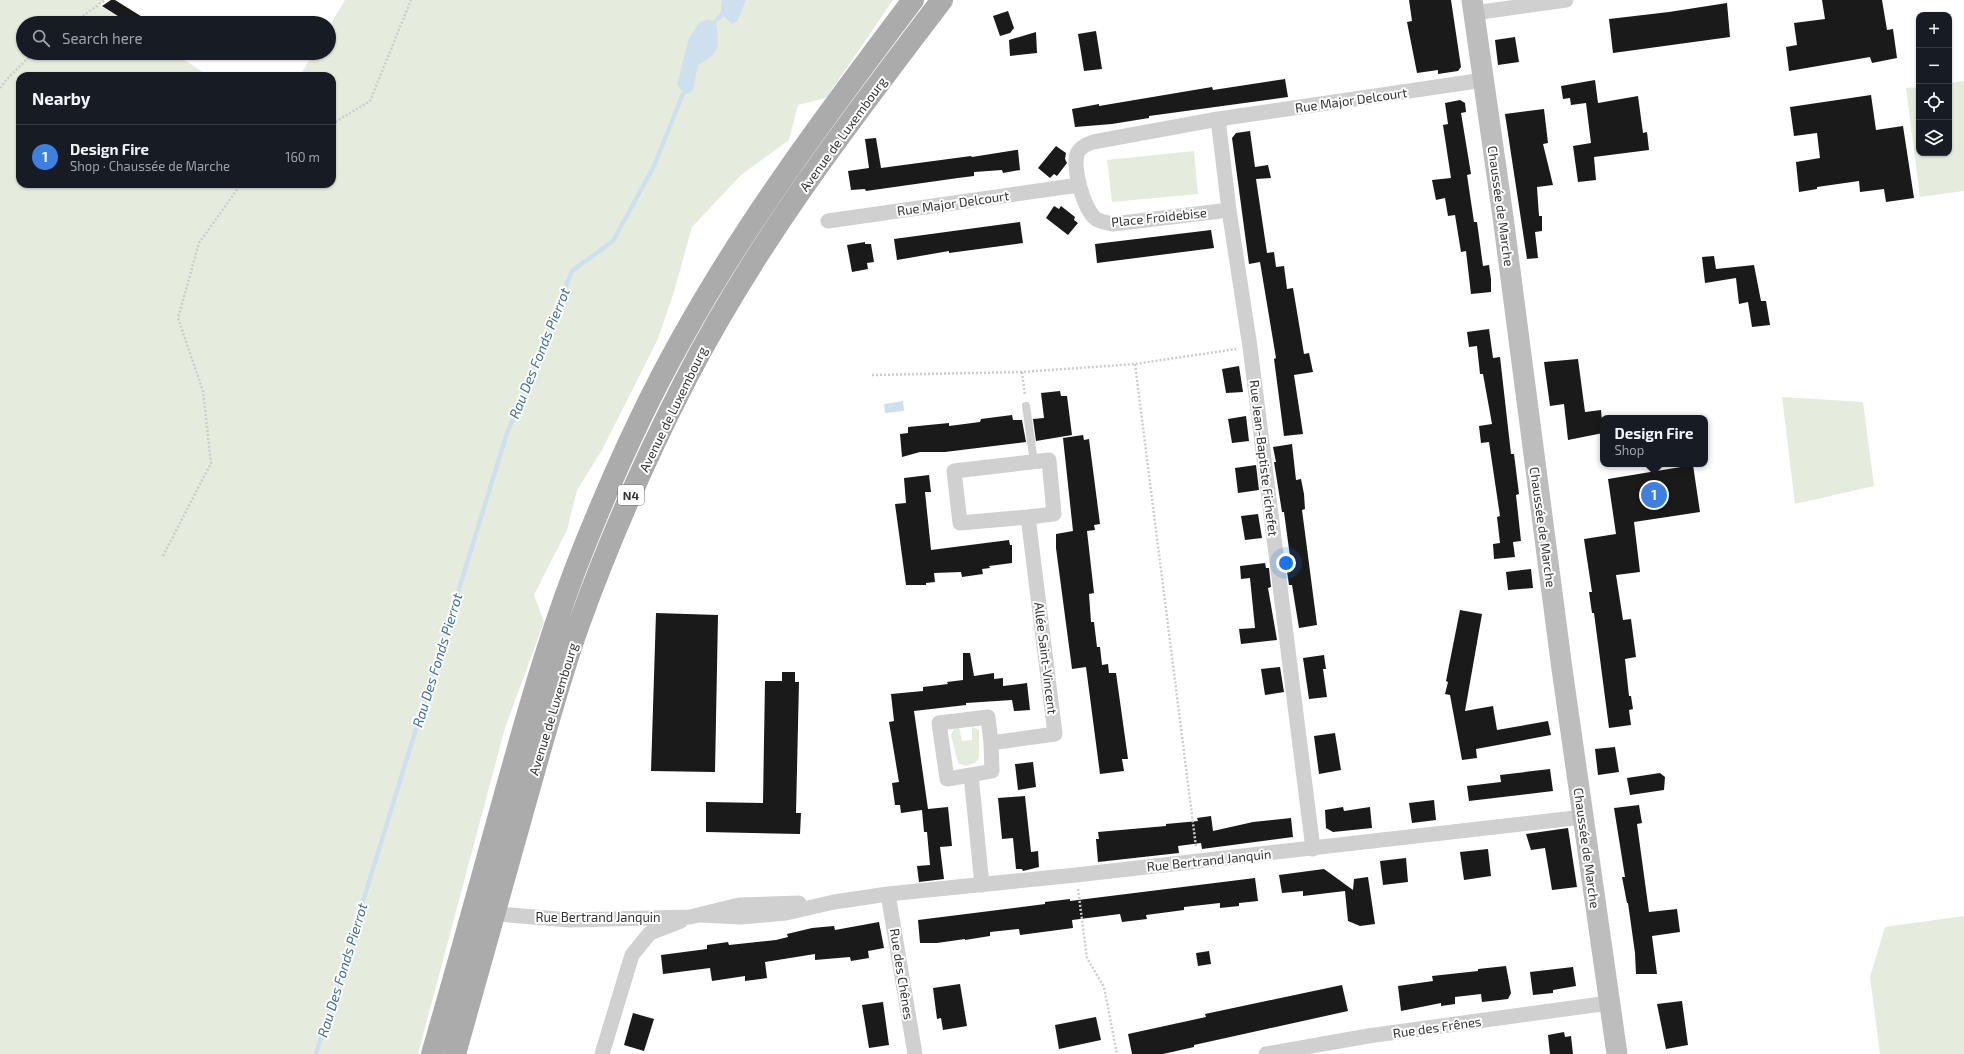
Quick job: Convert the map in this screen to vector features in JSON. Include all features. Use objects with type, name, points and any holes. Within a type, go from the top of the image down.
[{"type":"main road","name":"Avenue de Luxembourg","points":[[432,1054],[532,699],[557,619],[586,542],[647,405],[681,339],[762,208],[913,0]]},
{"type":"main road","name":"Avenue de Luxembourg","points":[[455,1054],[554,702],[579,625],[608,550],[636,485],[685,382],[741,283],[783,217],[873,90],[942,0]]},
{"type":"main road","name":"Chaussée de Marche","points":[[1473,6],[1583,817],[1617,1054]]},
{"type":"street","points":[[1473,6],[1566,0]]},
{"type":"street","name":"Rue Major Delcourt","points":[[1218,120],[1484,80]]},
{"type":"street","points":[[1218,120],[1229,210]]},
{"type":"street","name":"Place Froidebise","points":[[1218,120],[1087,145],[1078,152],[1076,157],[1079,185],[1085,205],[1096,219],[1105,223],[1113,224],[1229,210]]},
{"type":"street","name":"Rue Major Delcourt","points":[[828,221],[1079,185]]},
{"type":"street","name":"Rue Jean-Baptiste Fichefet","points":[[1229,210],[1250,347],[1313,849]]},
{"type":"street","points":[[1049,460],[1054,514],[1028,517],[960,523],[954,470],[1049,460]]},
{"type":"street","name":"Allée Saint-Vincent","points":[[991,743],[1055,734],[1028,517]]},
{"type":"street","points":[[988,717],[992,771],[971,775],[947,779],[939,723],[988,717]]},
{"type":"street","points":[[971,775],[982,885]]},
{"type":"street","name":"Rue Bertrand Janquin","points":[[473,911],[570,920],[695,916],[739,905],[834,902],[888,894],[1313,849],[1583,817]]},
{"type":"street","name":"Rue des Chênes","points":[[888,894],[914,1054]]},
{"type":"street","points":[[602,1054],[632,955],[650,933],[695,916]]},
{"type":"street","name":"Rue des Frênes","points":[[1266,1054],[1368,1036],[1609,1003]]},
{"type":"lane","points":[[1026,406],[1034,462]]},
{"type":"path","points":[[83,16],[105,0]]},
{"type":"path","points":[[336,122],[370,101],[411,0]]},
{"type":"path","points":[[0,88],[26,60]]},
{"type":"path","points":[[163,556],[211,463],[203,391],[178,318],[199,243],[238,188]]},
{"type":"path","points":[[872,375],[1022,372],[1135,364],[1250,347]]},
{"type":"path","points":[[1135,364],[1198,860]]},
{"type":"path","points":[[1022,372],[1026,406]]},
{"type":"path","points":[[1076,875],[1087,958],[1104,987],[1117,1054]]},
{"type":"shaded area","points":[[0,0],[105,0],[99,5],[117,16],[16,16],[16,60],[185,60],[203,72],[16,72],[16,188],[336,188],[336,72],[302,72],[309,60],[336,60],[336,16],[345,0],[893,0],[826,98],[798,105],[789,140],[741,175],[692,227],[674,292],[657,341],[602,450],[577,490],[567,530],[534,595],[544,622],[505,728],[418,1054],[0,1054]]},
{"type":"shaded area","points":[[1964,81],[1964,191],[1920,197],[1906,88],[1916,87],[1916,156],[1952,156],[1952,83]]},
{"type":"shaded area","points":[[1194,151],[1198,194],[1112,202],[1107,160]]},
{"type":"shaded area","points":[[1782,397],[1863,402],[1874,486],[1795,504]]},
{"type":"shaded area","points":[[959,727],[962,741],[972,740],[972,727],[979,730],[979,758],[975,763],[966,766],[958,763],[951,735],[954,729]]},
{"type":"shaded area","points":[[1964,916],[1964,1054],[1880,1054],[1870,977],[1885,927]]},
{"type":"water","points":[[722,0],[746,0],[737,22],[732,24],[722,14]]},
{"type":"water","points":[[709,19],[716,24],[718,39],[717,49],[711,57],[698,65],[693,90],[688,94],[683,93],[677,84],[689,38],[700,22]]},
{"type":"water","points":[[903,401],[904,411],[885,413],[884,404]]},
{"type":"building","points":[[111,0],[115,0],[141,16],[118,16],[102,6]]},
{"type":"building","points":[[1409,0],[1451,0],[1461,67],[1458,71],[1438,74],[1438,70],[1417,73],[1407,22],[1412,21]]},
{"type":"building","points":[[1822,0],[1882,0],[1887,30],[1893,29],[1897,58],[1872,63],[1870,57],[1789,71],[1786,47],[1797,45],[1794,23],[1825,19]]},
{"type":"building","points":[[1727,3],[1730,37],[1613,53],[1609,19]]},
{"type":"building","points":[[1008,11],[1014,28],[1010,33],[1000,36],[993,16]]},
{"type":"building","points":[[1096,31],[1102,69],[1084,71],[1078,34]]},
{"type":"building","points":[[1036,32],[1037,53],[1010,56],[1009,40]]},
{"type":"building","points":[[1515,37],[1519,62],[1498,65],[1495,40]]},
{"type":"building","points":[[1285,79],[1288,97],[1149,116],[1149,118],[1112,124],[1075,127],[1072,109],[1099,104],[1099,106],[1212,87],[1213,90]]},
{"type":"building","points":[[1595,80],[1598,103],[1638,96],[1643,133],[1647,132],[1649,150],[1594,157],[1596,180],[1578,182],[1573,146],[1591,143],[1586,103],[1571,105],[1570,98],[1563,99],[1561,86]]},
{"type":"building","points":[[1871,95],[1876,130],[1903,126],[1914,198],[1886,202],[1884,189],[1860,192],[1859,181],[1817,187],[1817,189],[1799,192],[1796,162],[1820,158],[1817,133],[1794,136],[1790,107]]},
{"type":"building","points":[[1460,100],[1465,103],[1466,112],[1461,113],[1471,174],[1467,175],[1474,222],[1477,222],[1483,266],[1489,265],[1491,292],[1471,294],[1466,251],[1461,252],[1455,215],[1448,216],[1445,198],[1436,200],[1432,180],[1451,178],[1443,125],[1448,124],[1445,103]]},
{"type":"building","points":[[1544,109],[1548,143],[1543,144],[1553,185],[1537,187],[1539,216],[1542,216],[1542,231],[1535,232],[1538,258],[1527,259],[1505,114]]},
{"type":"building","points":[[1250,131],[1255,167],[1268,165],[1271,178],[1256,179],[1267,253],[1274,252],[1276,267],[1284,266],[1287,289],[1293,288],[1304,354],[1309,353],[1313,372],[1294,375],[1303,434],[1284,436],[1274,359],[1276,358],[1260,262],[1249,264],[1232,138],[1236,133]]},
{"type":"building","points":[[876,138],[881,168],[1018,150],[1020,170],[1003,173],[1002,170],[974,172],[974,176],[866,191],[865,189],[851,190],[848,171],[869,168],[865,139]]},
{"type":"building","points":[[1056,146],[1066,153],[1065,159],[1067,163],[1057,176],[1054,174],[1050,178],[1038,168]]},
{"type":"building","points":[[1054,206],[1059,209],[1061,206],[1075,217],[1074,220],[1078,223],[1068,235],[1046,218]]},
{"type":"building","points":[[1020,222],[1023,243],[949,253],[949,251],[897,260],[894,239]]},
{"type":"building","points":[[1211,230],[1214,248],[1097,263],[1095,244]]},
{"type":"building","points":[[865,242],[865,244],[871,244],[874,262],[867,263],[868,269],[852,272],[847,245]]},
{"type":"building","points":[[1714,256],[1716,269],[1754,265],[1761,301],[1766,301],[1770,325],[1752,327],[1748,302],[1739,304],[1736,278],[1705,283],[1702,257]]},
{"type":"building","points":[[1489,329],[1493,358],[1500,357],[1511,454],[1514,454],[1519,494],[1516,495],[1521,541],[1513,542],[1515,557],[1494,559],[1493,544],[1500,543],[1497,517],[1500,516],[1489,442],[1481,443],[1479,426],[1492,424],[1483,374],[1480,374],[1477,346],[1469,347],[1467,332]]},
{"type":"building","points":[[1578,359],[1585,412],[1601,410],[1600,434],[1568,440],[1564,404],[1550,406],[1544,362]]},
{"type":"building","points":[[1239,366],[1243,392],[1226,393],[1222,369]]},
{"type":"building","points":[[1060,391],[1061,396],[1067,396],[1072,435],[1036,441],[1033,419],[1044,418],[1041,393]]},
{"type":"building","points":[[1012,415],[1013,420],[1022,420],[1026,442],[945,452],[920,452],[902,457],[900,434],[908,433],[908,427],[949,423],[949,426],[980,422],[981,419]]},
{"type":"building","points":[[1246,416],[1249,441],[1232,443],[1228,419]]},
{"type":"building","points":[[1083,435],[1084,440],[1089,439],[1100,524],[1094,525],[1095,530],[1087,531],[1094,593],[1089,594],[1091,622],[1094,622],[1097,647],[1100,647],[1102,665],[1108,664],[1109,673],[1116,673],[1128,759],[1122,759],[1124,771],[1100,774],[1086,667],[1072,669],[1056,548],[1056,534],[1073,531],[1063,438]]},
{"type":"building","points":[[1292,444],[1296,480],[1301,479],[1304,494],[1305,509],[1302,510],[1317,625],[1299,628],[1292,585],[1289,585],[1286,565],[1291,564],[1284,512],[1282,512],[1274,462],[1276,462],[1273,447]]},
{"type":"building","points":[[1256,465],[1259,490],[1238,493],[1235,468]]},
{"type":"building","points":[[1681,467],[1693,467],[1700,512],[1634,522],[1640,572],[1616,575],[1623,620],[1631,619],[1636,657],[1625,659],[1629,696],[1631,696],[1633,709],[1629,710],[1631,725],[1609,728],[1594,613],[1592,613],[1589,592],[1592,592],[1584,539],[1616,534],[1608,479]]},
{"type":"building","points":[[929,475],[931,492],[925,492],[931,550],[1009,540],[1010,545],[1012,545],[1012,563],[989,566],[990,568],[982,569],[983,574],[962,577],[961,572],[934,573],[935,582],[926,583],[926,585],[906,585],[895,504],[906,503],[904,478]]},
{"type":"building","points":[[1258,514],[1262,538],[1245,540],[1241,516]]},
{"type":"building","points":[[1265,563],[1266,568],[1269,568],[1271,587],[1268,588],[1277,640],[1241,644],[1239,629],[1255,628],[1250,578],[1241,579],[1240,566]]},
{"type":"building","points":[[1531,569],[1533,588],[1508,590],[1506,572]]},
{"type":"building","points":[[1460,610],[1482,614],[1465,711],[1493,706],[1497,730],[1548,721],[1551,735],[1476,749],[1477,758],[1462,760],[1450,695],[1445,694],[1448,682],[1446,681]]},
{"type":"building","points":[[656,613],[718,615],[715,772],[651,771]]},
{"type":"building","points":[[963,653],[970,653],[974,676],[994,673],[994,679],[1003,678],[1003,686],[1027,683],[1030,710],[1014,711],[1012,700],[966,703],[966,705],[914,711],[928,809],[948,807],[952,846],[940,847],[944,879],[919,882],[917,866],[930,865],[927,832],[924,832],[922,810],[901,813],[900,805],[895,805],[892,783],[899,782],[889,722],[894,721],[891,694],[923,691],[923,687],[948,684],[947,682],[963,680]]},
{"type":"building","points":[[1324,655],[1326,669],[1323,669],[1327,697],[1309,699],[1303,658]]},
{"type":"building","points":[[1280,667],[1284,692],[1265,695],[1261,669]]},
{"type":"building","points":[[782,672],[795,672],[795,682],[799,682],[796,813],[801,813],[800,834],[706,832],[706,802],[763,803],[765,681],[782,681]]},
{"type":"building","points":[[1335,733],[1341,770],[1319,774],[1314,736]]},
{"type":"building","points":[[1615,747],[1619,772],[1598,775],[1595,749]]},
{"type":"building","points":[[1033,762],[1036,787],[1018,790],[1015,764]]},
{"type":"building","points":[[1550,769],[1553,791],[1469,801],[1467,786],[1501,782],[1500,775]]},
{"type":"building","points":[[1660,773],[1665,777],[1664,790],[1630,795],[1627,778]]},
{"type":"building","points":[[1025,796],[1031,852],[1038,851],[1039,867],[1023,871],[1022,869],[1016,869],[1013,838],[1002,839],[998,798]]},
{"type":"building","points":[[1434,800],[1436,820],[1412,823],[1409,803]]},
{"type":"building","points":[[1639,805],[1642,823],[1637,824],[1649,912],[1677,909],[1680,932],[1652,936],[1657,974],[1636,974],[1635,953],[1628,903],[1622,877],[1625,877],[1614,808]]},
{"type":"building","points":[[1343,807],[1344,811],[1370,807],[1372,828],[1333,832],[1326,828],[1325,810]]},
{"type":"building","points":[[1211,816],[1213,831],[1253,822],[1291,818],[1293,837],[1202,849],[1201,843],[1178,846],[1179,853],[1098,862],[1096,839],[1099,839],[1098,832],[1166,826],[1166,824],[1198,821],[1197,818]]},
{"type":"building","points":[[1568,828],[1577,887],[1552,890],[1545,848],[1531,850],[1526,834]]},
{"type":"building","points":[[1488,849],[1491,876],[1464,880],[1460,852]]},
{"type":"building","points":[[1406,858],[1408,882],[1383,885],[1380,861]]},
{"type":"building","points":[[1324,869],[1353,890],[1354,879],[1368,877],[1375,924],[1360,926],[1348,921],[1345,891],[1303,896],[1303,891],[1282,893],[1279,875]]},
{"type":"building","points":[[1255,878],[1258,901],[1239,903],[1239,906],[1220,908],[1220,903],[1184,907],[1184,910],[1146,915],[1147,919],[1122,922],[1120,914],[1072,920],[1073,928],[1020,935],[1019,929],[990,932],[990,936],[965,940],[920,943],[918,920],[1045,904],[1045,902],[1070,899],[1070,901]]},
{"type":"building","points":[[879,922],[884,948],[868,951],[869,958],[851,961],[850,957],[815,960],[815,954],[765,962],[767,978],[745,981],[745,976],[712,981],[710,968],[663,974],[661,955],[707,949],[707,945],[728,942],[729,945],[776,940],[788,937],[787,934],[812,928],[834,926],[835,930]]},
{"type":"building","points":[[1209,951],[1211,964],[1198,966],[1196,953]]},
{"type":"building","points":[[1506,966],[1511,993],[1508,999],[1482,1002],[1481,994],[1455,997],[1455,1004],[1441,1006],[1441,1003],[1401,1011],[1398,986],[1433,981],[1432,976],[1478,971],[1478,969]]},
{"type":"building","points":[[1573,967],[1576,986],[1553,990],[1553,993],[1533,995],[1530,972]]},
{"type":"building","points":[[960,984],[967,1026],[943,1030],[941,1018],[937,1019],[933,988]]},
{"type":"building","points":[[1342,985],[1348,1011],[1194,1045],[1194,1047],[1163,1054],[1132,1054],[1128,1034],[1206,1017],[1205,1014]]},
{"type":"building","points":[[1682,1001],[1688,1045],[1666,1049],[1657,1004]]},
{"type":"building","points":[[883,1002],[889,1045],[869,1048],[862,1005]]},
{"type":"building","points":[[633,1013],[654,1019],[644,1051],[624,1045]]},
{"type":"building","points":[[1096,1017],[1101,1040],[1059,1049],[1055,1025]]},
{"type":"building","points":[[1564,1032],[1565,1037],[1571,1036],[1573,1054],[1550,1054],[1548,1035]]},
{"type":"waterway","points":[[711,26],[726,10]]},
{"type":"waterway","name":"Rau Des Fonds Pierrot","points":[[316,1054],[506,436],[572,271],[613,241],[654,166],[685,89]]},
{"type":"place","name":"Design Fire","points":[[1654,495]]}]
